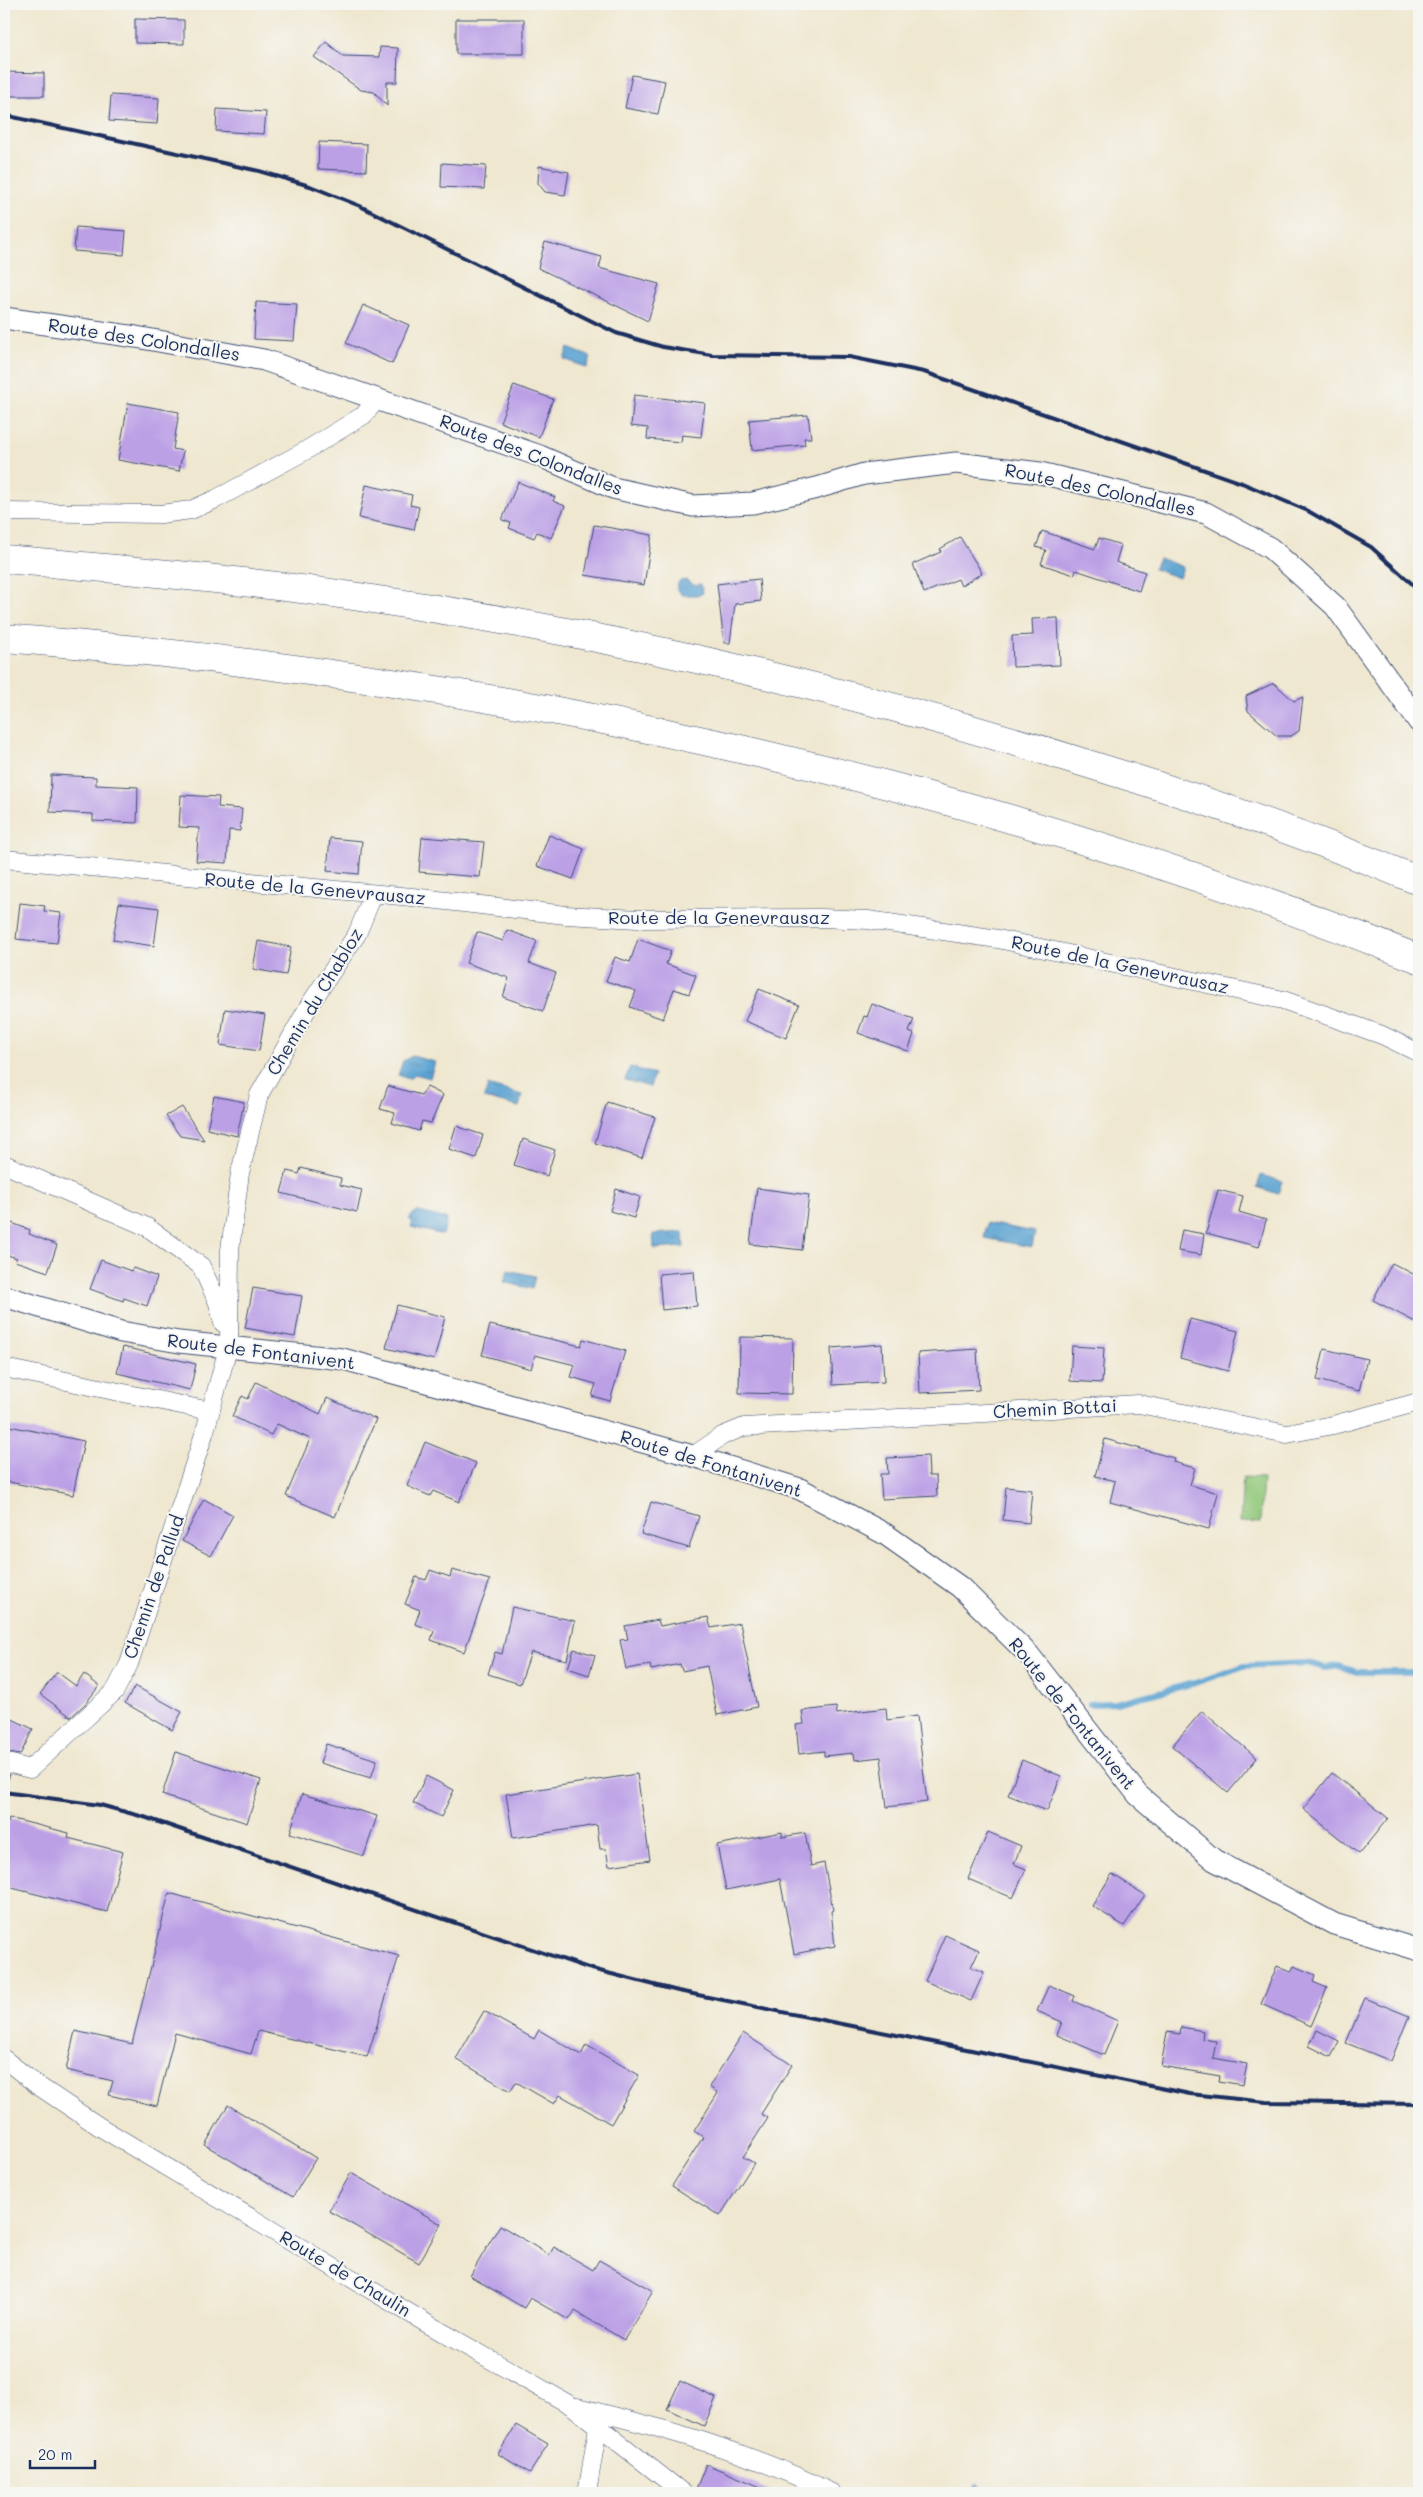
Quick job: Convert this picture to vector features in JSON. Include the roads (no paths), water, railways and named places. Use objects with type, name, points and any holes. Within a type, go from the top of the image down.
[{"type":"highway","points":[[4,558],[228,580],[347,596],[538,627],[692,658],[909,711],[1030,746],[1252,818],[1419,881]]},
{"type":"highway","points":[[4,638],[220,658],[449,691],[561,711],[790,760],[898,787],[1122,853],[1229,888],[1419,959]]},
{"type":"street","name":"Route des Colondalles","points":[[4,318],[136,337],[264,360],[540,456],[613,488],[693,506],[753,503],[817,488],[864,474],[956,463],[1040,473],[1206,513],[1270,548],[1335,606],[1419,722]]},
{"type":"street","points":[[4,512],[161,514],[191,510],[216,500],[305,451],[364,415],[376,398]]},
{"type":"street","name":"Route de la Genevrausaz","points":[[4,859],[566,915],[638,919],[822,918],[868,920],[998,938],[1283,1000],[1382,1036],[1419,1053]]},
{"type":"street","name":"Chemin du Chabloz","points":[[229,1345],[230,1250],[240,1173],[259,1096],[310,1004],[358,934],[373,895]]},
{"type":"street","points":[[4,1164],[147,1227],[201,1266],[218,1303],[229,1345]]},
{"type":"street","name":"Route de Fontanivent","points":[[4,1296],[121,1332],[179,1342],[229,1345],[343,1359],[693,1456],[800,1489],[885,1534],[960,1587],[1028,1655],[1138,1795],[1214,1860],[1334,1924],[1419,1950]]},
{"type":"street","name":"Chemin de Pallud","points":[[4,1762],[30,1769],[114,1691],[129,1664],[206,1431],[210,1410],[229,1345]]},
{"type":"street","points":[[4,1368],[210,1410]]},
{"type":"street","name":"Chemin Bottai","points":[[693,1456],[722,1436],[744,1428],[1139,1404],[1287,1434],[1333,1425],[1419,1402]]},
{"type":"street","name":"Route de Chaulin","points":[[4,2059],[37,2085],[100,2127],[426,2323],[572,2406],[683,2493]]},
{"type":"street","points":[[572,2406],[697,2439],[772,2466],[832,2493]]},
{"type":"street","points":[[587,2493],[598,2427]]},
{"type":"water","points":[[568,348],[591,357],[587,368],[564,359]]},
{"type":"water","points":[[1159,558],[1183,567],[1179,578],[1154,569]]},
{"type":"water","points":[[686,580],[694,585],[701,584],[703,593],[699,595],[682,595],[677,590],[677,585],[680,581]]},
{"type":"water","points":[[412,1056],[435,1062],[430,1078],[415,1074],[409,1079],[398,1075],[403,1061]]},
{"type":"water","points":[[630,1067],[654,1074],[650,1087],[625,1080]]},
{"type":"water","points":[[488,1085],[522,1095],[519,1107],[484,1098]]},
{"type":"water","points":[[1261,1175],[1282,1181],[1278,1194],[1257,1187]]},
{"type":"water","points":[[416,1211],[447,1219],[443,1235],[411,1227],[412,1224],[409,1219]]},
{"type":"water","points":[[987,1223],[1035,1232],[1032,1247],[984,1238]]},
{"type":"water","points":[[683,1232],[684,1247],[654,1249],[653,1234]]},
{"type":"water","points":[[508,1270],[535,1276],[532,1289],[504,1282]]},
{"type":"water","points":[[977,2483],[990,2493],[969,2493]]},
{"type":"waterway","points":[[1090,1704],[1116,1703],[1195,1683],[1244,1666],[1307,1663],[1326,1668],[1339,1666],[1357,1672],[1419,1672]]},
{"type":"railway","points":[[4,115],[259,171],[310,186],[360,206],[616,333],[663,347],[712,355],[849,357],[924,372],[1242,483],[1308,511],[1371,547],[1419,590]]},
{"type":"railway","points":[[4,1792],[100,1805],[144,1817],[588,1968],[678,1991],[1190,2094],[1266,2102],[1419,2104]]}]
